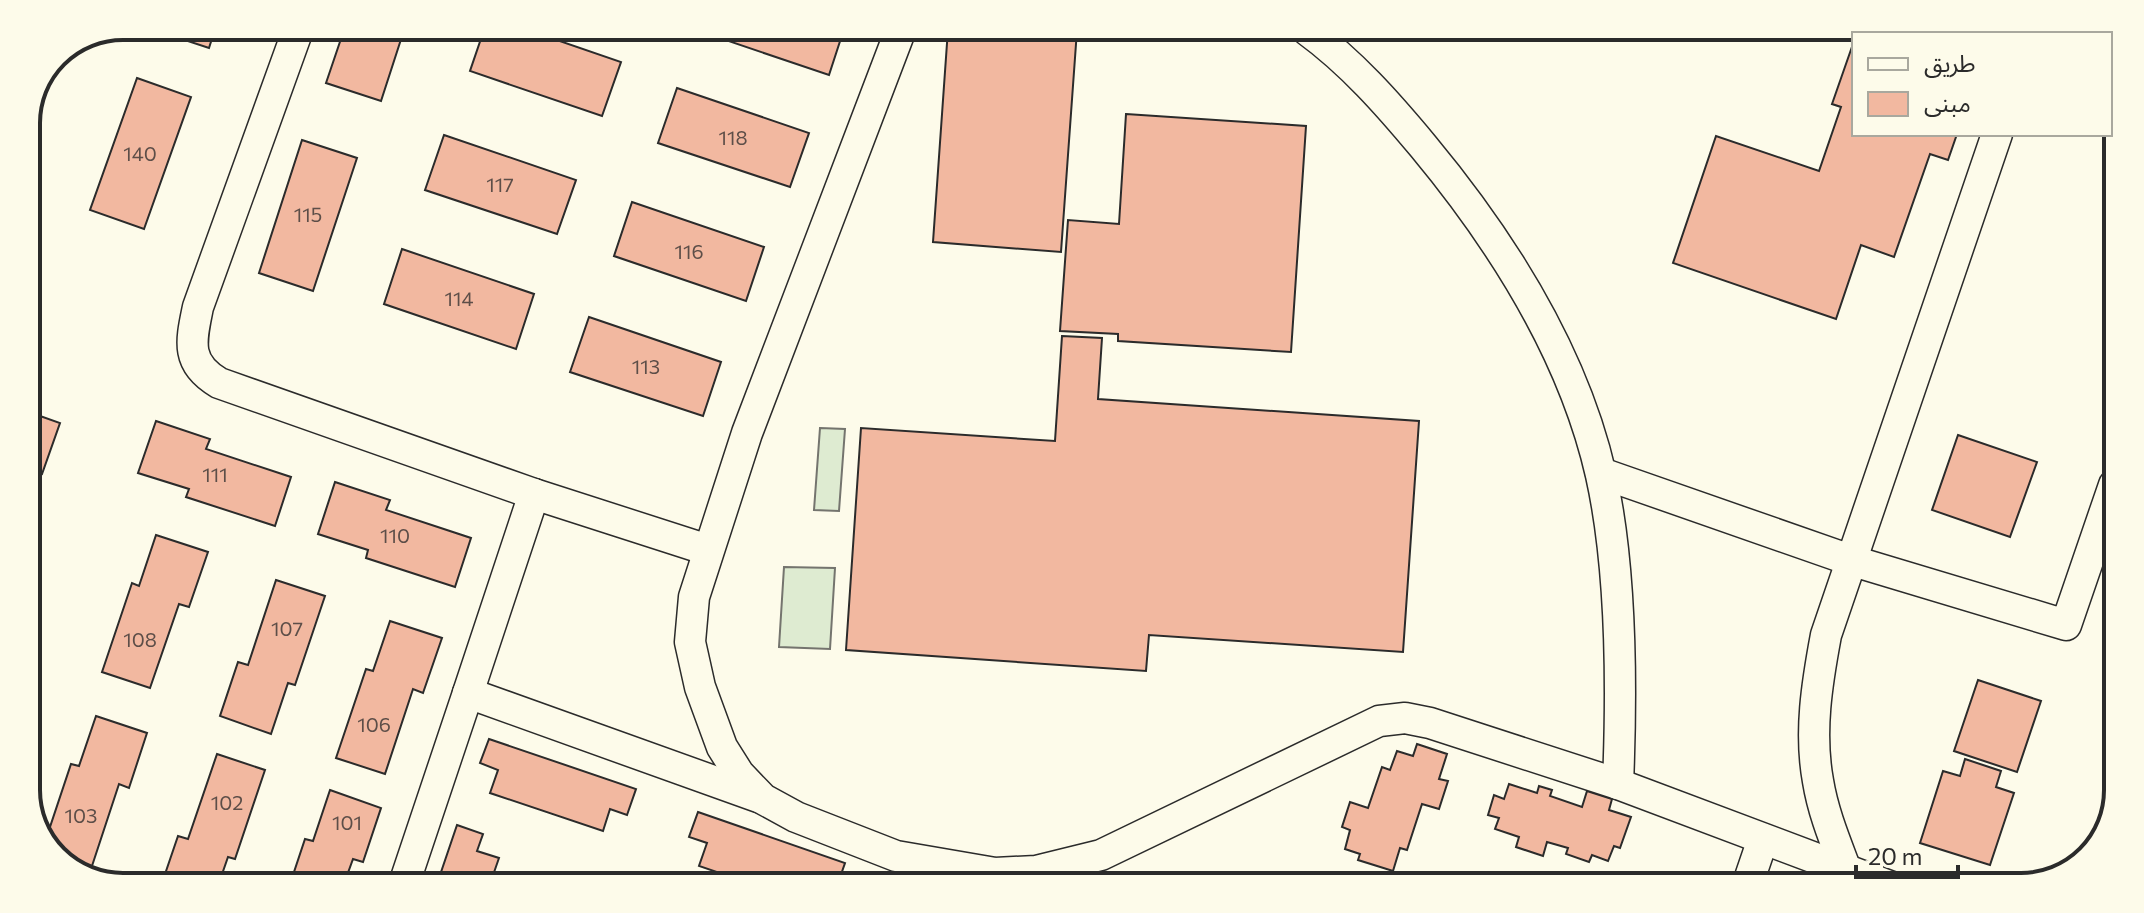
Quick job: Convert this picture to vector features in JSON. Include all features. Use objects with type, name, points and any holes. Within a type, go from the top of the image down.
[{"type":"street","points":[[294,40],[198,307],[192,344],[198,366],[206,376],[534,494],[708,550]]},
{"type":"street","points":[[763,799],[739,774],[722,747],[690,642],[694,597],[747,433],[897,40]]},
{"type":"street","points":[[1318,40],[1379,94],[1463,195],[1530,297],[1551,338],[1580,409],[1601,473],[1611,537],[1618,646],[1618,784]]},
{"type":"street","points":[[1846,870],[1818,781],[1813,738],[1816,687],[1826,635],[1996,136]]},
{"type":"street","points":[[1601,473],[1853,561],[2066,625],[2104,514]]},
{"type":"street","points":[[408,873],[534,494]]},
{"type":"street","points":[[468,693],[763,799],[891,869],[995,873],[1036,871],[1072,864],[1101,855],[1142,836],[1379,721],[1405,718],[1430,723],[1618,784],[1854,873]]},
{"type":"street","points":[[1751,873],[1763,839]]},
{"type":"green space","points":[[820,428],[845,429],[839,511],[814,510]]},
{"type":"green space","points":[[784,567],[835,568],[830,649],[779,647]]},
{"type":"building","points":[[185,40],[212,40],[209,48]]},
{"type":"building","points":[[341,40],[401,40],[381,101],[326,83]]},
{"type":"building","points":[[481,40],[557,40],[621,62],[602,116],[470,71]]},
{"type":"building","points":[[726,40],[840,40],[829,75]]},
{"type":"building","points":[[947,40],[1076,40],[1061,252],[933,242]]},
{"type":"building","points":[[1852,47],[1852,136],[1956,136],[1948,160],[1930,154],[1894,257],[1861,245],[1836,319],[1673,263],[1716,136],[1819,171],[1841,107],[1832,104]]},
{"type":"building","points":[[137,78],[191,97],[144,229],[90,210]]},
{"type":"building","points":[[677,88],[809,133],[790,187],[658,143]]},
{"type":"building","points":[[1126,114],[1306,126],[1291,352],[1118,341],[1118,334],[1060,331],[1068,220],[1119,224]]},
{"type":"building","points":[[444,135],[576,180],[557,234],[425,190]]},
{"type":"building","points":[[302,140],[357,158],[313,291],[259,273]]},
{"type":"building","points":[[632,202],[764,247],[746,301],[614,256]]},
{"type":"building","points":[[402,249],[534,294],[516,349],[384,304]]},
{"type":"building","points":[[589,317],[721,362],[703,416],[570,372]]},
{"type":"building","points":[[1062,336],[1102,338],[1098,399],[1419,421],[1403,652],[1149,635],[1146,671],[846,650],[861,428],[1055,441]]},
{"type":"building","points":[[40,416],[60,423],[40,473]]},
{"type":"building","points":[[156,421],[210,439],[206,449],[291,477],[275,526],[186,497],[189,489],[138,473]]},
{"type":"building","points":[[1958,435],[2037,462],[2010,537],[1932,510]]},
{"type":"building","points":[[335,482],[390,500],[386,510],[471,538],[455,587],[366,558],[368,550],[318,534]]},
{"type":"building","points":[[156,535],[208,552],[189,607],[179,604],[150,688],[102,672],[132,583],[139,586]]},
{"type":"building","points":[[276,580],[325,596],[295,685],[288,683],[271,734],[220,716],[238,662],[248,665]]},
{"type":"building","points":[[390,621],[442,638],[423,693],[413,689],[385,774],[336,758],[366,669],[373,671]]},
{"type":"building","points":[[1978,680],[2041,701],[2017,772],[1954,751]]},
{"type":"building","points":[[96,716],[147,733],[129,788],[119,784],[92,867],[61,845],[50,828],[71,764],[79,766]]},
{"type":"building","points":[[489,739],[636,789],[627,815],[610,809],[603,831],[490,793],[498,770],[480,763]]},
{"type":"building","points":[[1417,744],[1447,754],[1439,779],[1448,781],[1439,809],[1422,804],[1407,850],[1400,848],[1393,871],[1358,860],[1360,854],[1345,849],[1350,830],[1342,827],[1350,802],[1368,808],[1382,767],[1390,770],[1397,751],[1413,756]]},
{"type":"building","points":[[217,754],[265,770],[235,859],[228,857],[222,873],[165,873],[178,836],[188,839]]},
{"type":"building","points":[[1965,759],[2001,771],[1996,787],[2014,793],[1990,865],[1920,843],[1943,771],[1960,776]]},
{"type":"building","points":[[1509,784],[1537,793],[1539,786],[1552,790],[1550,796],[1582,807],[1587,791],[1612,799],[1609,810],[1631,817],[1620,848],[1614,846],[1608,861],[1592,855],[1589,862],[1566,854],[1568,848],[1547,842],[1543,856],[1516,847],[1519,837],[1495,829],[1499,818],[1488,815],[1494,795],[1504,799]]},
{"type":"building","points":[[330,790],[381,808],[363,862],[353,859],[348,873],[294,873],[305,839],[313,841]]},
{"type":"building","points":[[698,812],[845,863],[842,873],[720,873],[699,866],[707,843],[689,837]]},
{"type":"building","points":[[457,825],[483,834],[477,851],[499,858],[494,873],[441,873]]}]
